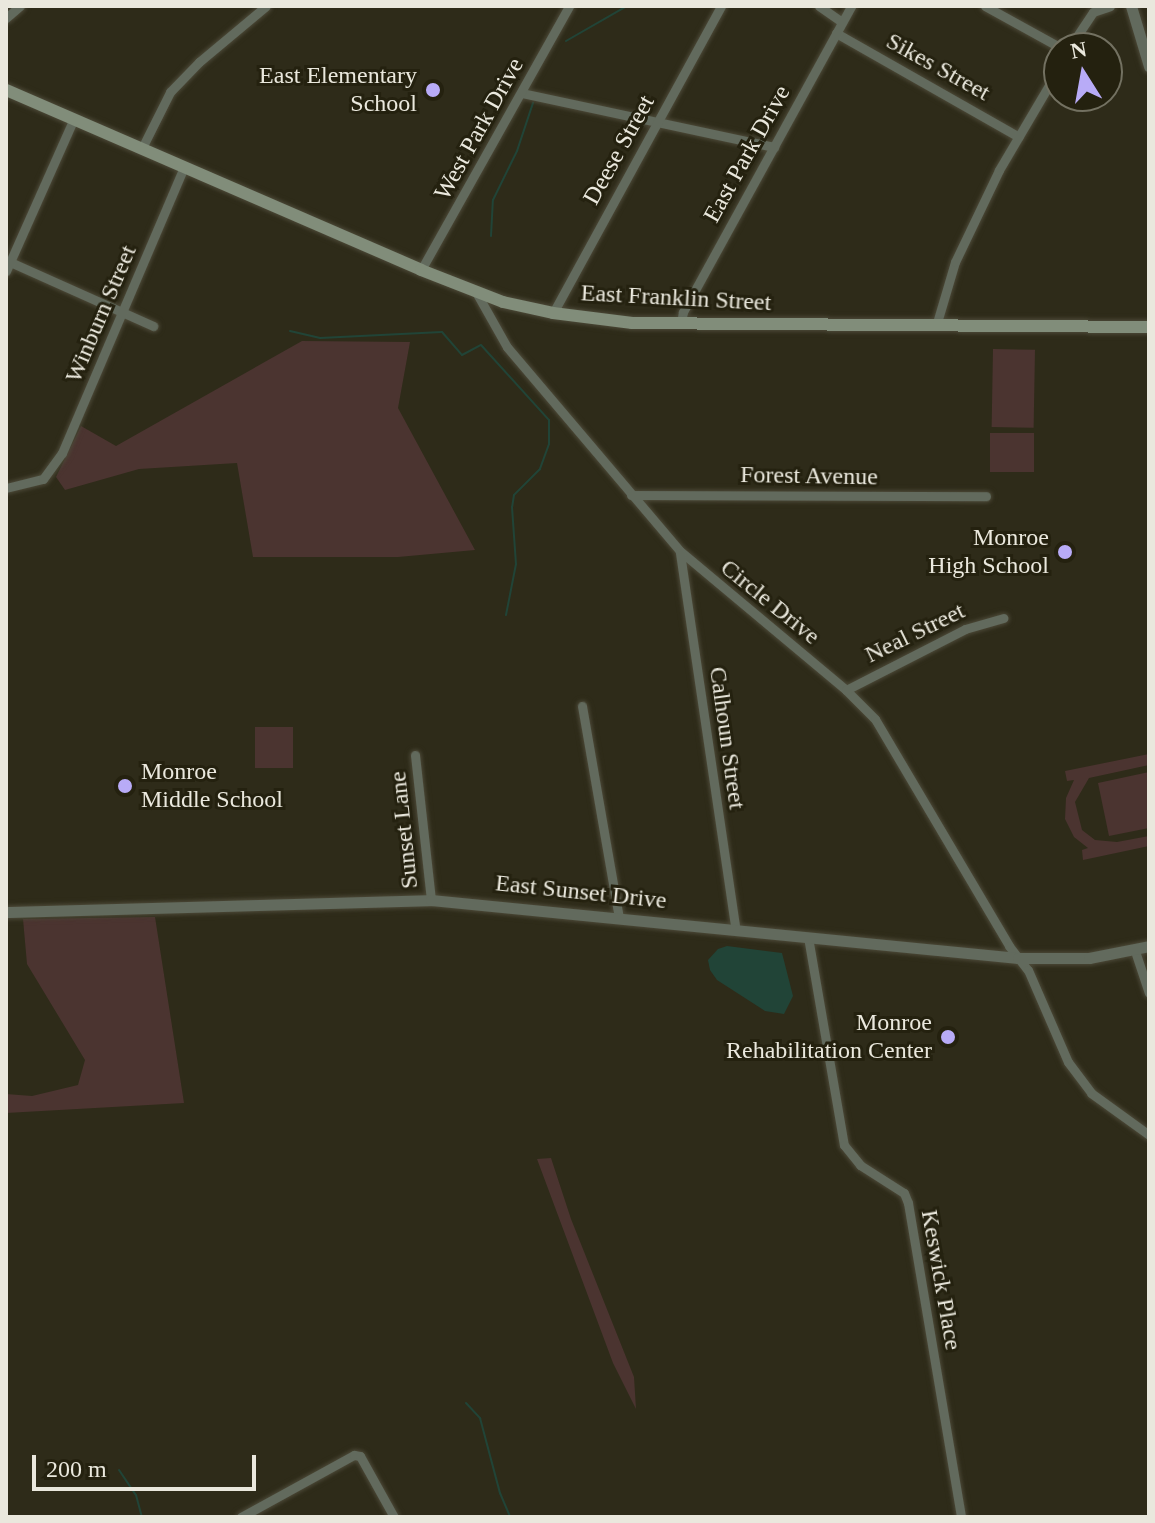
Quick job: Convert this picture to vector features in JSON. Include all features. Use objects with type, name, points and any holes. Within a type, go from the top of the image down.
[{"type":"main road","name":"East Franklin Street","points":[[6,90],[421,270],[476,292],[553,313],[632,323],[1149,327]]},
{"type":"street","points":[[6,18],[20,6]]},
{"type":"street","points":[[142,148],[170,92],[199,62],[266,6]]},
{"type":"street","name":"West Park Drive","points":[[421,270],[569,6]]},
{"type":"street","name":"Deese Street","points":[[553,313],[721,6]]},
{"type":"street","points":[[819,6],[842,22]]},
{"type":"street","name":"East Park Drive","points":[[681,323],[683,312],[851,6]]},
{"type":"street","points":[[985,6],[1043,38]]},
{"type":"street","points":[[1080,32],[1093,12],[1110,6]]},
{"type":"street","points":[[1131,6],[1149,66]]},
{"type":"street","name":"Sikes Street","points":[[836,33],[1019,137]]},
{"type":"street","points":[[522,93],[774,147]]},
{"type":"street","points":[[936,326],[955,262],[1043,96]]},
{"type":"street","points":[[74,118],[8,266],[153,326]]},
{"type":"street","name":"Winburn Street","points":[[6,488],[33,483],[49,474],[123,312],[184,167]]},
{"type":"street","name":"Circle Drive","points":[[476,292],[507,347],[680,551],[846,690],[886,737],[1028,970],[1068,1062],[1091,1093],[1149,1135]]},
{"type":"street","name":"Forest Avenue","points":[[631,495],[986,496]]},
{"type":"street","name":"Calhoun Street","points":[[680,551],[736,930]]},
{"type":"street","name":"Neal Street","points":[[846,690],[965,629],[1003,618]]},
{"type":"street","points":[[582,706],[619,918]]},
{"type":"street","name":"Sunset Lane","points":[[415,755],[431,900]]},
{"type":"street","name":"East Sunset Drive","points":[[6,912],[431,900],[1018,958],[1089,958],[1149,946]]},
{"type":"street","name":"Keswick Place","points":[[808,937],[844,1145],[860,1165],[904,1193],[908,1203],[961,1517]]},
{"type":"street","points":[[1135,951],[1149,993]]},
{"type":"street","points":[[241,1517],[347,1458],[360,1456],[394,1517]]},
{"type":"shaded area","points":[[302,341],[410,342],[398,408],[475,550],[398,557],[253,557],[237,463],[139,469],[65,490],[56,477],[81,426],[116,446]]},
{"type":"shaded area","points":[[993,349],[1035,350],[1034,428],[992,427]]},
{"type":"shaded area","points":[[990,433],[1034,433],[1034,472],[990,472]]},
{"type":"shaded area","points":[[255,727],[293,727],[293,768],[255,768]]},
{"type":"shaded area","points":[[1149,754],[1149,765],[1089,778],[1075,802],[1082,830],[1095,840],[1117,842],[1149,836],[1149,846],[1083,860],[1082,850],[1088,848],[1074,837],[1065,819],[1066,798],[1074,780],[1067,781],[1065,771]]},
{"type":"shaded area","points":[[1149,772],[1149,828],[1109,836],[1098,783]]},
{"type":"shaded area","points":[[155,917],[184,1103],[6,1113],[6,1094],[32,1096],[78,1085],[85,1060],[27,964],[23,919]]},
{"type":"shaded area","points":[[727,946],[782,953],[793,996],[784,1014],[765,1011],[717,980],[708,960],[718,949]]},
{"type":"shaded area","points":[[551,1158],[571,1219],[634,1377],[636,1409],[613,1363],[537,1159]]},
{"type":"waterway","points":[[566,41],[627,6]]},
{"type":"waterway","points":[[491,236],[493,200],[517,151],[533,103]]},
{"type":"waterway","points":[[290,331],[320,338],[442,332],[462,355],[481,345],[549,420],[549,444],[540,469],[514,495],[516,564],[506,615]]},
{"type":"waterway","points":[[466,1403],[480,1418],[500,1493],[510,1517]]},
{"type":"waterway","points":[[119,1470],[136,1495],[142,1517]]},
{"type":"place","name":"East Elementary School","points":[[433,90]]},
{"type":"place","name":"Monroe High School","points":[[1065,552]]},
{"type":"place","name":"Monroe Middle School","points":[[125,786]]},
{"type":"place","name":"Monroe Rehabilitation Center","points":[[948,1037]]}]
